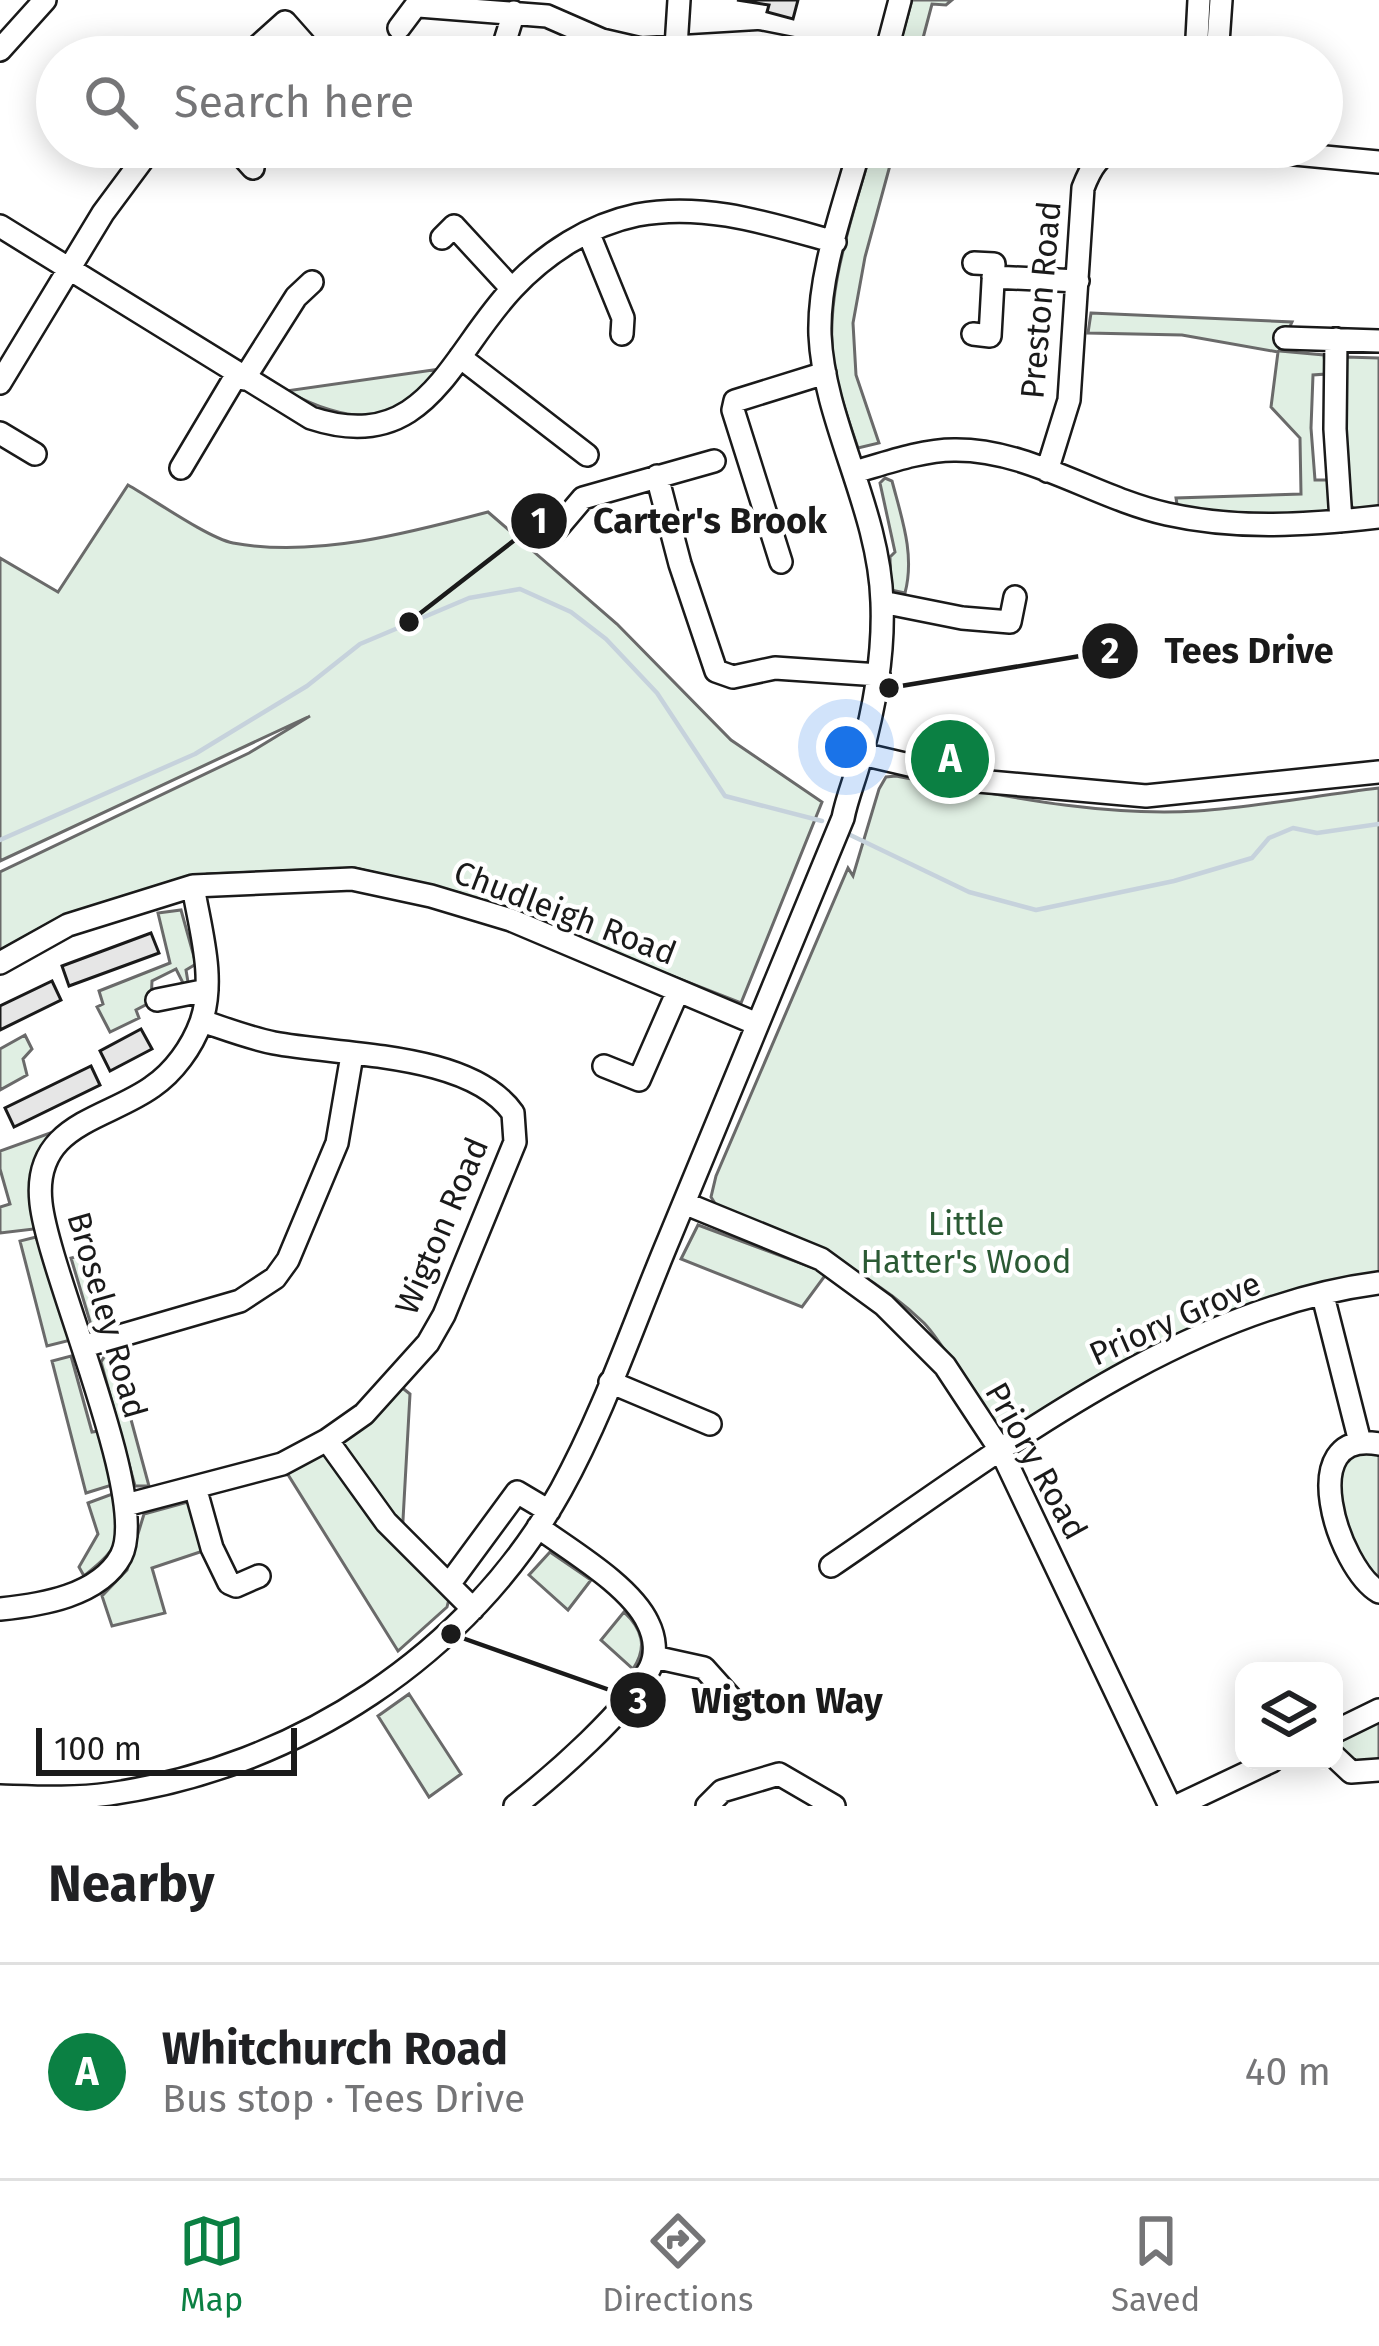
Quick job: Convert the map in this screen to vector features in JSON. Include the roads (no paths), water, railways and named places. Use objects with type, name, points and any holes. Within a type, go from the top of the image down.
[{"type":"street","points":[[0,50],[45,0]]},
{"type":"street","points":[[677,36],[679,0]]},
{"type":"street","points":[[891,36],[901,0]]},
{"type":"street","points":[[1197,36],[1199,0]]},
{"type":"street","points":[[1218,36],[1221,0]]},
{"type":"street","points":[[399,28],[419,3],[547,16],[597,36]]},
{"type":"street","points":[[507,36],[514,12]]},
{"type":"street","points":[[269,36],[285,22],[297,36]]},
{"type":"street","points":[[1343,159],[1379,162]]},
{"type":"street","points":[[0,383],[103,213],[136,168]]},
{"type":"street","points":[[0,1796],[103,1795],[141,1789],[205,1774],[271,1750],[333,1719],[426,1654],[508,1571],[543,1519],[610,1382],[843,818],[862,754],[879,675],[882,602],[872,525],[825,373],[820,333],[835,242],[854,168]]},
{"type":"street","name":"Preston Road","points":[[1047,471],[1069,400],[1083,188],[1090,168]]},
{"type":"street","points":[[0,226],[310,418],[366,427],[414,411],[512,289],[554,251],[588,232],[640,214],[704,211],[835,242]]},
{"type":"street","points":[[442,238],[454,226],[512,289]]},
{"type":"street","points":[[588,232],[623,318],[622,334]]},
{"type":"street","points":[[973,334],[990,336],[994,264],[974,263]]},
{"type":"street","points":[[993,278],[1078,281]]},
{"type":"street","points":[[181,468],[296,297],[312,282]]},
{"type":"street","points":[[1285,338],[1379,340]]},
{"type":"street","points":[[1336,339],[1341,521]]},
{"type":"street","points":[[460,357],[587,455]]},
{"type":"street","points":[[782,562],[733,410],[735,401],[825,373]]},
{"type":"street","points":[[0,433],[35,454]]},
{"type":"street","points":[[855,472],[950,449],[985,451],[1168,514],[1254,525],[1379,517]]},
{"type":"street","points":[[555,531],[583,498],[714,460]]},
{"type":"street","points":[[657,476],[716,671],[733,676],[776,668],[879,675]]},
{"type":"street","points":[[882,602],[1010,622],[1015,597]]},
{"type":"street","points":[[862,754],[978,781],[1146,796],[1379,772]]},
{"type":"street","name":"Chudleigh Road","points":[[0,962],[68,925],[193,886],[352,880],[431,896],[511,920],[757,1024]]},
{"type":"street","name":"Broseley Road","points":[[0,1609],[51,1600],[98,1583],[127,1539],[126,1505],[85,1346],[40,1202],[47,1159],[69,1131],[151,1089],[176,1066],[202,1021],[207,971],[193,886]]},
{"type":"street","points":[[157,1000],[207,990]]},
{"type":"street","points":[[604,1066],[639,1080],[678,992]]},
{"type":"street","name":"Wigton Road","points":[[126,1505],[282,1464],[364,1414],[428,1343],[444,1315],[515,1142],[513,1113],[486,1087],[405,1060],[274,1043],[202,1021]]},
{"type":"street","points":[[85,1346],[240,1301],[274,1278],[288,1260],[337,1143],[352,1055]]},
{"type":"street","name":"Priory Road","points":[[684,1203],[820,1258],[855,1281],[919,1337],[944,1366],[1001,1450],[1174,1806],[1252,1770]]},
{"type":"street","name":"Priory Grove","points":[[831,1566],[1093,1390],[1152,1358],[1207,1334],[1322,1296],[1379,1283]]},
{"type":"street","points":[[1322,1296],[1370,1443],[1332,1462],[1330,1496],[1353,1566],[1379,1592]]},
{"type":"street","points":[[610,1382],[710,1424]]},
{"type":"street","points":[[327,1440],[386,1522],[473,1609]]},
{"type":"street","points":[[195,1487],[212,1548],[229,1583],[236,1586],[259,1576]]},
{"type":"street","points":[[450,1583],[517,1492],[636,1606],[650,1627],[654,1657],[649,1670],[600,1729],[525,1803]]},
{"type":"street","points":[[654,1657],[704,1668],[730,1697]]},
{"type":"street","points":[[1343,1728],[1379,1710]]},
{"type":"street","points":[[1343,1764],[1351,1772],[1379,1770]]},
{"type":"street","points":[[707,1806],[722,1791],[778,1774],[834,1806]]},
{"type":"waterway","points":[[0,840],[195,754],[307,686],[360,644],[469,598],[520,589],[571,612],[606,639],[657,693],[725,796],[822,821]]},
{"type":"waterway","points":[[844,832],[969,892],[1036,910],[1174,881],[1252,858],[1269,838],[1293,828],[1317,833],[1379,824]]},
{"type":"place","name":"Carter's Brook","points":[[409,622]]},
{"type":"place","name":"Tees Drive","points":[[889,688]]},
{"type":"place","name":"Whitchurch Road","points":[[950,759]]},
{"type":"place","name":"Wigton Way","points":[[451,1634]]},
{"type":"park label","name":"Little Hatter's Wood","points":[[966,1243]]}]
